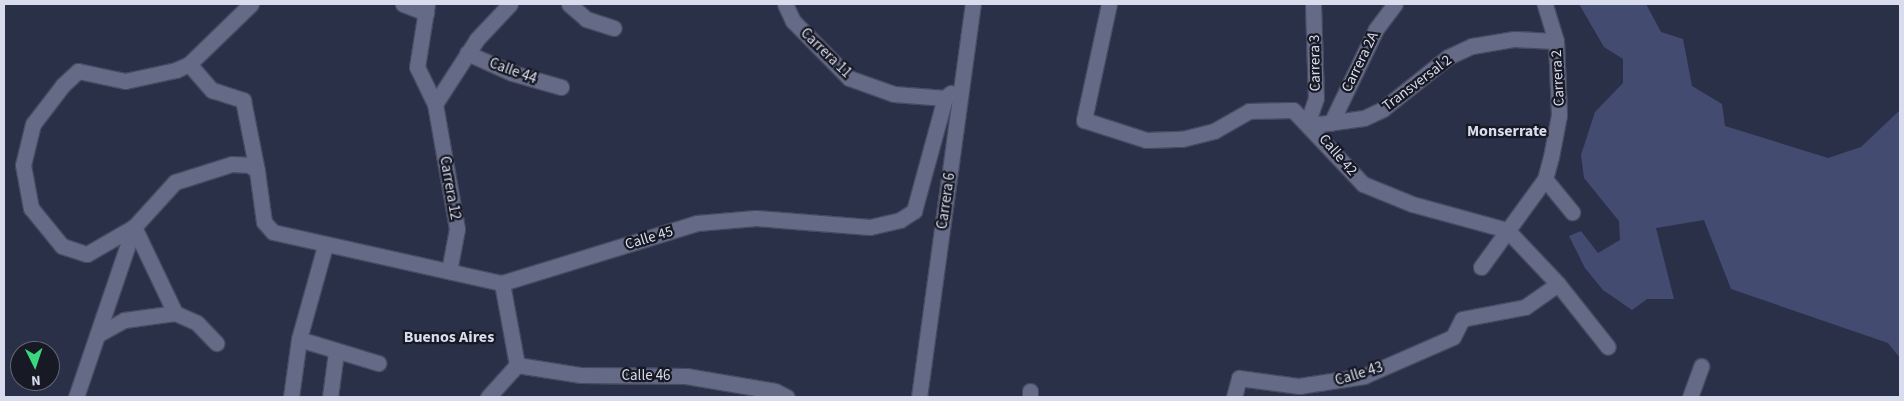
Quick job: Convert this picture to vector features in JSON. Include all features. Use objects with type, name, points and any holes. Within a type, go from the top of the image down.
[{"type":"street","points":[[251,4],[188,64],[125,81],[78,70],[33,124],[25,144],[25,192],[31,208],[62,246],[86,254],[134,227],[175,182],[198,171],[232,164],[250,166],[257,171]]},
{"type":"street","points":[[403,4],[427,8]]},
{"type":"street","points":[[435,104],[467,53],[510,4]]},
{"type":"street","points":[[570,4],[586,19],[614,28]]},
{"type":"street","name":"Carrera 11","points":[[785,4],[793,21],[849,78],[894,94],[945,98]]},
{"type":"street","name":"Carrera 6","points":[[919,397],[973,4]]},
{"type":"street","name":"Calle 42","points":[[1109,4],[1084,120],[1146,140],[1182,139],[1214,131],[1249,111],[1294,110],[1308,121],[1363,184],[1412,204],[1507,230]]},
{"type":"street","name":"Carrera 3","points":[[1308,121],[1316,98],[1313,4]]},
{"type":"street","name":"Carrera 2A","points":[[1331,123],[1376,29],[1395,4]]},
{"type":"street","name":"Carrera 2","points":[[1481,267],[1545,179],[1559,115],[1556,41],[1545,4]]},
{"type":"street","name":"Carrera 12","points":[[427,8],[417,67],[435,104],[457,229],[449,271]]},
{"type":"street","name":"Transversal 2","points":[[1308,121],[1331,123],[1364,118],[1383,109],[1448,57],[1472,46],[1514,39],[1556,41]]},
{"type":"street","name":"Calle 44","points":[[467,53],[512,73],[561,87]]},
{"type":"street","points":[[188,64],[212,90],[244,100],[257,171]]},
{"type":"street","points":[[945,98],[962,84]]},
{"type":"street","name":"Calle 45","points":[[257,171],[264,222],[272,232],[325,246],[386,255],[502,283],[697,223],[756,218],[870,227],[900,220],[914,211],[922,192],[945,98]]},
{"type":"street","points":[[1545,179],[1572,212]]},
{"type":"street","points":[[134,227],[175,313]]},
{"type":"street","points":[[76,397],[134,227]]},
{"type":"street","points":[[1507,230],[1558,284],[1608,346]]},
{"type":"street","points":[[291,397],[299,339],[325,246]]},
{"type":"street","points":[[488,397],[517,365],[502,283]]},
{"type":"street","name":"Calle 43","points":[[1234,397],[1240,378],[1299,386],[1364,376],[1453,337],[1462,319],[1526,307],[1558,284]]},
{"type":"street","points":[[97,335],[124,320],[175,313],[197,323],[216,343]]},
{"type":"street","points":[[299,339],[336,352],[378,363]]},
{"type":"street","points":[[330,397],[336,352]]},
{"type":"street","name":"Calle 46","points":[[517,365],[581,375],[686,376],[781,394]]},
{"type":"street","points":[[1690,397],[1701,366]]},
{"type":"shaded area","points":[[1579,4],[1646,4],[1661,32],[1683,39],[1692,86],[1722,104],[1725,126],[1828,158],[1861,147],[1900,110],[1900,358],[1888,343],[1731,289],[1704,220],[1656,228],[1674,299],[1647,299],[1632,310],[1603,290],[1585,268],[1569,236],[1581,231],[1598,253],[1620,240],[1619,221],[1584,178],[1581,155],[1595,112],[1623,83],[1623,59],[1604,47]]},
{"type":"district","name":"Monserrate","points":[[1507,131]]},
{"type":"district","name":"Buenos Aires","points":[[449,337]]}]
